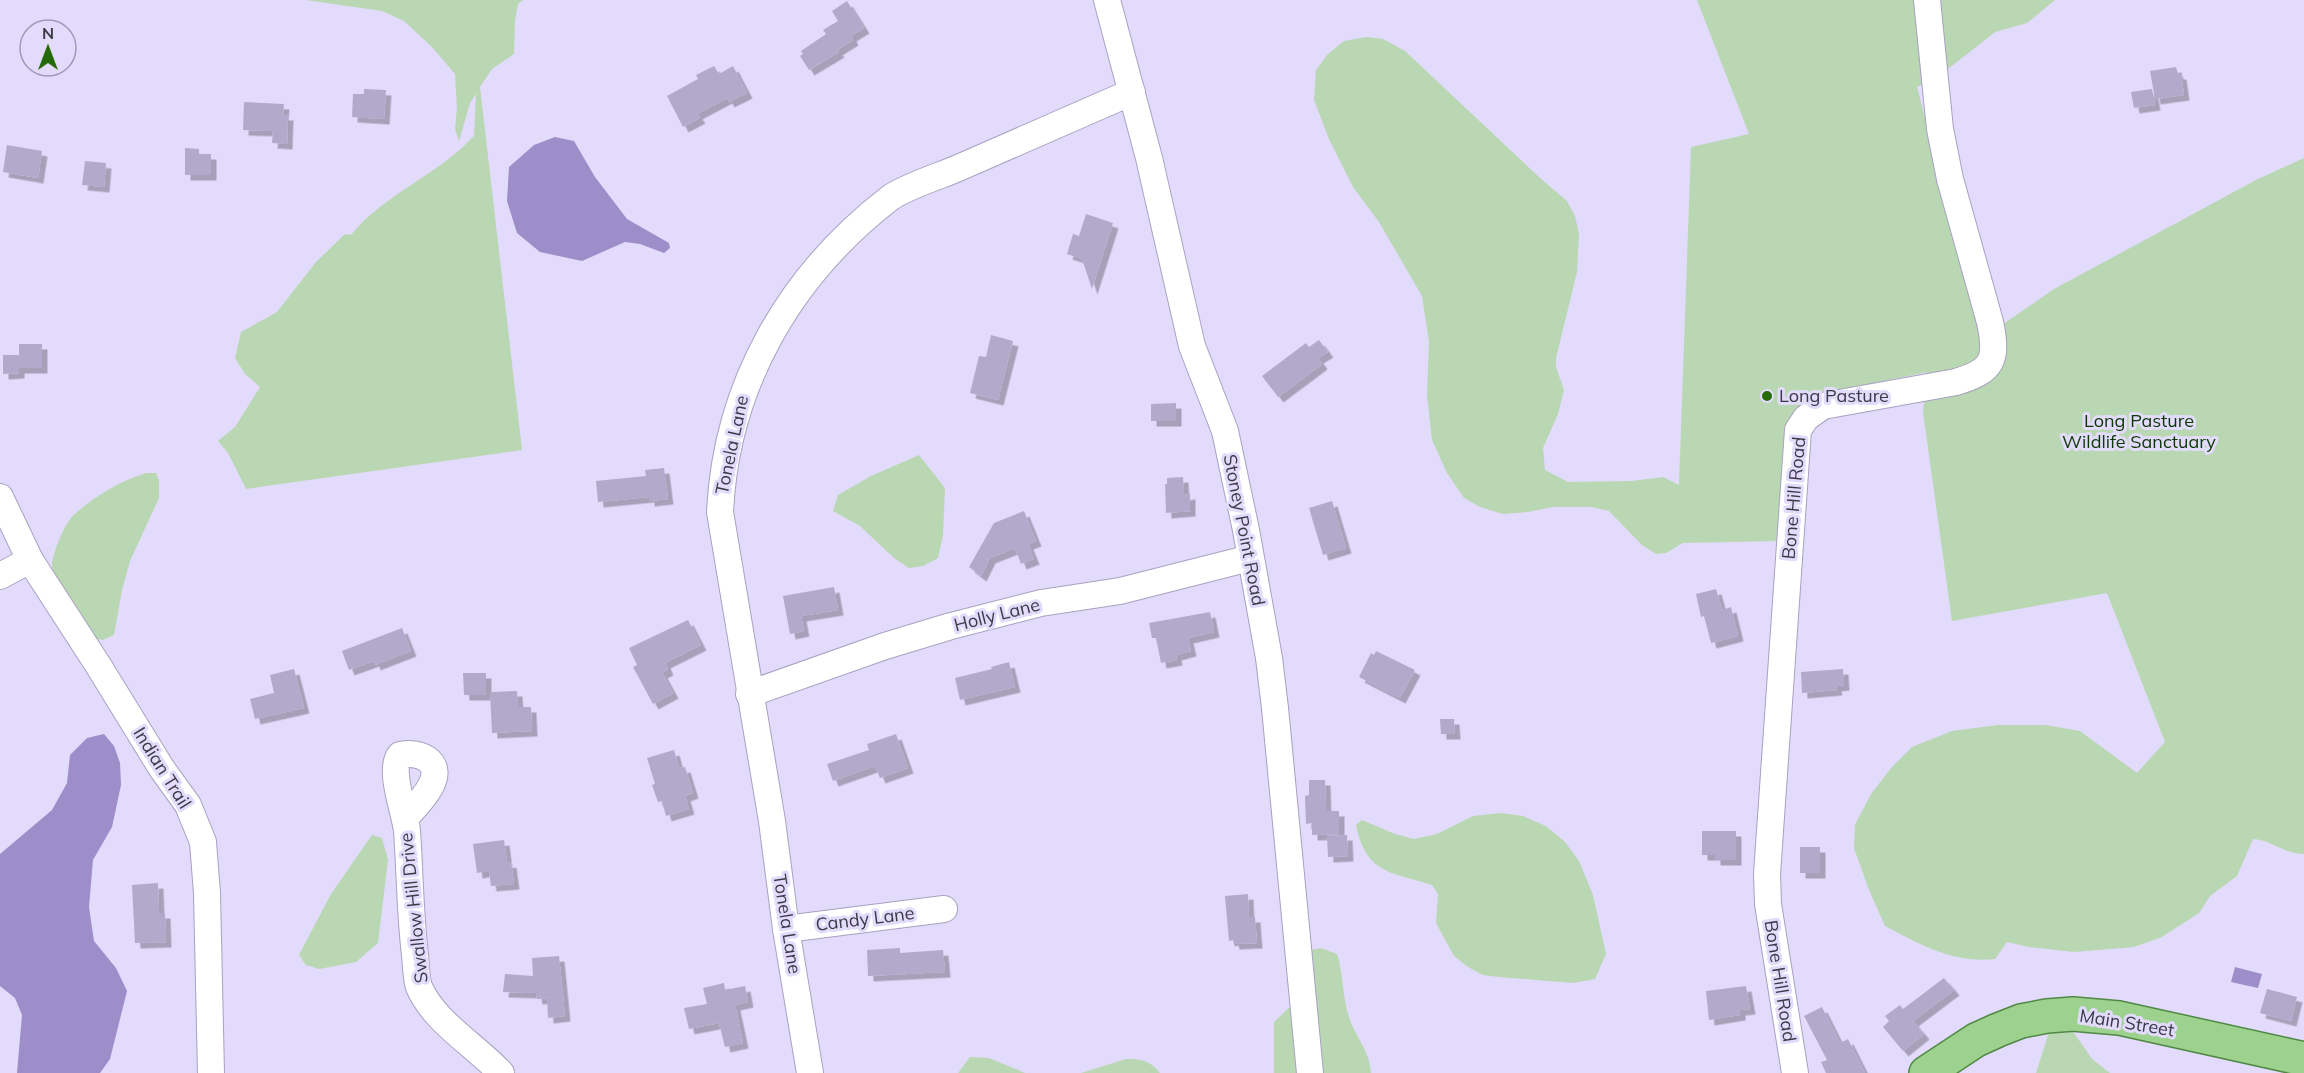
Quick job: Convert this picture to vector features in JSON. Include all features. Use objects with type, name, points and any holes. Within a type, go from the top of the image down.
[{"type":"main road","name":"Main Street","points":[[1926,1073],[1976,1040],[1998,1030],[2021,1021],[2073,1014],[2119,1018],[2304,1059]]},
{"type":"street","name":"Stoney Point Road","points":[[1107,0],[1132,92],[1192,346],[1225,431],[1269,658],[1310,1073]]},
{"type":"street","name":"Bone Hill Road","points":[[1795,1073],[1768,904],[1767,874],[1798,430],[1806,418],[1823,406],[1956,382],[1977,376],[1992,361],[1994,342],[1950,179],[1940,129],[1927,0]]},
{"type":"street","name":"Tonela Lane","points":[[810,1073],[786,929],[772,821],[722,536],[720,495],[745,387],[781,316],[824,257],[891,197],[1132,92]]},
{"type":"street","name":"Indian Trail","points":[[0,497],[30,560],[98,664],[162,769],[188,805],[203,842],[207,893],[211,1073]]},
{"type":"street","name":"Holly Lane","points":[[750,694],[885,646],[951,626],[1041,603],[1120,591],[1250,558]]},
{"type":"street","points":[[0,576],[30,560]]},
{"type":"street","name":"Swallow Hill Drive","points":[[405,818],[418,985],[443,1019],[501,1073]]},
{"type":"street","name":"Candy Lane","points":[[786,929],[944,909]]},
{"type":"green space","points":[[306,0],[523,0],[518,4],[515,20],[514,54],[492,69],[480,87],[522,450],[246,489],[228,453],[218,441],[235,427],[260,387],[245,374],[235,358],[241,332],[277,312],[316,262],[345,234],[351,235],[379,208],[460,150],[474,136],[476,94],[470,103],[459,141],[455,129],[457,107],[455,74],[432,47],[404,21],[382,11]]},
{"type":"green space","name":"Long Pasture Wildlife Sanctuary","points":[[1697,0],[2055,0],[2027,23],[1995,32],[1944,72],[1917,87],[1983,338],[2054,289],[2256,180],[2304,158],[2304,854],[2253,839],[2237,876],[2210,896],[2199,913],[2162,937],[2134,947],[2074,952],[2007,942],[1995,959],[1980,960],[1951,956],[1937,951],[1885,926],[1854,848],[1855,825],[1871,794],[1892,767],[1912,747],[1952,731],[1998,725],[2046,725],[2080,731],[2137,773],[2165,742],[2107,593],[1952,621],[1923,412],[1927,372],[1818,395],[1799,407],[1794,414],[1782,541],[1683,543],[1666,553],[1656,554],[1642,545],[1609,511],[1591,507],[1552,507],[1503,514],[1480,507],[1464,498],[1447,473],[1432,440],[1427,395],[1429,342],[1422,296],[1379,222],[1353,187],[1329,139],[1314,100],[1316,70],[1327,55],[1344,41],[1366,37],[1383,39],[1405,51],[1567,201],[1575,216],[1579,234],[1577,272],[1556,358],[1556,367],[1564,390],[1558,414],[1543,448],[1545,470],[1568,482],[1632,481],[1663,477],[1679,485],[1691,147],[1749,134]]},
{"type":"green space","points":[[919,455],[945,488],[943,535],[938,558],[923,566],[909,568],[894,558],[860,526],[833,511],[838,495],[871,476]]},
{"type":"green space","points":[[147,473],[156,473],[159,481],[159,498],[130,561],[114,635],[103,640],[92,638],[67,604],[56,584],[52,565],[56,548],[68,522],[78,511],[117,485]]},
{"type":"green space","points":[[1501,813],[1523,816],[1546,826],[1565,842],[1579,861],[1593,895],[1606,954],[1595,979],[1573,983],[1499,977],[1483,975],[1468,967],[1454,956],[1436,923],[1438,894],[1432,885],[1393,873],[1374,862],[1360,841],[1356,825],[1362,820],[1395,834],[1414,839],[1437,834],[1473,816]]},
{"type":"green space","points":[[372,835],[382,838],[388,860],[378,943],[356,962],[319,969],[306,965],[299,955],[331,894]]},
{"type":"green space","points":[[1321,948],[1337,954],[1347,1012],[1363,1046],[1371,1073],[1274,1073],[1274,1022],[1291,1006],[1293,987],[1311,950]]},
{"type":"green space","points":[[2052,1023],[2072,1030],[2092,1059],[2110,1073],[2036,1073]]},
{"type":"green space","points":[[970,1057],[989,1058],[1025,1073],[958,1073]]},
{"type":"green space","points":[[1126,1059],[1145,1062],[1160,1073],[1081,1073]]},
{"type":"shaded area","points":[[555,137],[574,141],[595,177],[627,219],[669,243],[670,248],[664,253],[640,244],[625,242],[582,261],[540,252],[517,233],[507,201],[509,167],[534,145]]},
{"type":"shaded area","points":[[104,734],[114,746],[120,763],[121,785],[112,827],[93,860],[89,907],[94,941],[116,968],[127,991],[110,1059],[100,1073],[17,1073],[22,1015],[15,998],[0,986],[0,854],[52,810],[67,783],[70,755],[87,738]]},
{"type":"shaded area","points":[[2235,967],[2262,974],[2258,988],[2231,982]]},
{"type":"building","points":[[847,1],[864,28],[851,36],[853,40],[837,50],[839,52],[809,70],[800,56],[803,54],[801,51],[826,34],[823,30],[838,21],[832,11]]},
{"type":"building","points":[[714,66],[719,74],[733,66],[747,93],[729,102],[727,98],[697,114],[700,118],[683,127],[667,96],[698,79],[696,75]]},
{"type":"building","points":[[2176,67],[2178,74],[2181,74],[2184,95],[2155,99],[2150,71]]},
{"type":"building","points":[[364,89],[386,90],[384,119],[352,117],[353,94],[364,94]]},
{"type":"building","points":[[2152,89],[2155,105],[2134,108],[2131,92]]},
{"type":"building","points":[[244,102],[284,104],[283,115],[288,115],[287,144],[272,143],[273,131],[243,130]]},
{"type":"building","points":[[7,145],[42,151],[38,178],[3,172]]},
{"type":"building","points":[[185,148],[199,149],[199,154],[211,154],[211,175],[185,175]]},
{"type":"building","points":[[85,161],[106,163],[104,187],[82,185]]},
{"type":"building","points":[[1086,214],[1113,223],[1092,289],[1082,259],[1067,254],[1073,234],[1079,236]]},
{"type":"building","points":[[991,335],[1013,341],[998,400],[970,393],[979,356],[986,357]]},
{"type":"building","points":[[1319,340],[1328,352],[1318,358],[1322,364],[1278,397],[1262,376],[1306,343],[1309,347]]},
{"type":"building","points":[[19,344],[42,344],[42,368],[19,368],[19,373],[3,374],[3,355],[19,355]]},
{"type":"building","points":[[1176,403],[1176,421],[1151,421],[1151,404]]},
{"type":"building","points":[[664,468],[668,499],[649,501],[649,497],[598,502],[596,481],[646,476],[645,470]]},
{"type":"building","points":[[1183,477],[1184,495],[1190,494],[1190,511],[1166,513],[1165,484],[1167,484],[1167,478]]},
{"type":"building","points":[[1332,501],[1346,548],[1323,555],[1309,508]]},
{"type":"building","points":[[1024,511],[1036,541],[1028,544],[1034,559],[1021,564],[1015,548],[990,558],[981,576],[969,567],[994,523]]},
{"type":"building","points":[[834,587],[838,610],[801,616],[804,631],[790,634],[783,596]]},
{"type":"building","points":[[1716,589],[1722,610],[1731,607],[1738,636],[1711,643],[1704,616],[1701,617],[1696,594]]},
{"type":"building","points":[[1210,612],[1214,632],[1188,638],[1191,651],[1176,655],[1177,660],[1161,663],[1156,638],[1152,638],[1149,623]]},
{"type":"building","points":[[688,620],[701,645],[665,663],[668,670],[662,673],[673,693],[653,704],[633,667],[637,665],[629,648]]},
{"type":"building","points":[[402,628],[411,651],[375,665],[374,661],[349,670],[342,651]]},
{"type":"building","points":[[1376,651],[1415,670],[1400,698],[1359,677],[1371,653],[1374,655]]},
{"type":"building","points":[[1009,662],[1015,687],[960,700],[955,678],[992,669],[991,667]]},
{"type":"building","points":[[294,669],[304,708],[255,719],[250,699],[274,693],[270,675]]},
{"type":"building","points":[[1843,669],[1844,685],[1836,686],[1837,690],[1802,693],[1801,672]]},
{"type":"building","points":[[463,673],[486,673],[486,695],[464,695]]},
{"type":"building","points":[[517,691],[518,707],[531,707],[532,731],[492,733],[490,692]]},
{"type":"building","points":[[1440,719],[1454,719],[1455,734],[1441,734]]},
{"type":"building","points":[[896,734],[908,768],[880,778],[875,766],[833,781],[827,764],[869,750],[867,744]]},
{"type":"building","points":[[674,750],[679,768],[685,767],[693,793],[685,796],[689,809],[666,816],[662,801],[658,802],[652,785],[655,784],[647,758]]},
{"type":"building","points":[[1309,780],[1325,780],[1326,811],[1339,811],[1339,834],[1312,835],[1312,823],[1306,824],[1305,796],[1309,795]]},
{"type":"building","points":[[1702,831],[1736,831],[1736,860],[1715,860],[1715,855],[1702,855]]},
{"type":"building","points":[[1347,835],[1348,856],[1328,857],[1327,836]]},
{"type":"building","points":[[504,840],[507,863],[511,862],[514,884],[491,886],[489,871],[477,873],[473,844]]},
{"type":"building","points":[[1800,847],[1820,847],[1820,873],[1800,873]]},
{"type":"building","points":[[158,883],[159,913],[165,913],[166,942],[135,943],[132,885]]},
{"type":"building","points":[[1248,894],[1249,917],[1255,917],[1257,943],[1234,944],[1233,940],[1229,941],[1225,896]]},
{"type":"building","points":[[900,948],[900,953],[943,950],[945,972],[868,976],[867,950]]},
{"type":"building","points":[[559,956],[565,1016],[548,1018],[547,998],[537,999],[536,993],[503,992],[505,974],[533,976],[532,958]]},
{"type":"building","points":[[1944,978],[1954,990],[1913,1021],[1924,1034],[1903,1051],[1883,1027],[1889,1021],[1885,1016],[1900,1005],[1903,1009]]},
{"type":"building","points":[[724,983],[725,990],[745,986],[748,1002],[735,1005],[743,1043],[725,1047],[719,1023],[689,1029],[684,1008],[707,1004],[703,988]]},
{"type":"building","points":[[1746,986],[1750,1009],[1740,1010],[1740,1015],[1709,1020],[1706,991]]},
{"type":"building","points":[[2267,989],[2297,997],[2291,1021],[2260,1013]]},
{"type":"building","points":[[1822,1007],[1840,1043],[1848,1039],[1865,1073],[1826,1073],[1821,1062],[1827,1060],[1804,1016]]},
{"type":"place","name":"Long Pasture","points":[[1767,396]]}]
